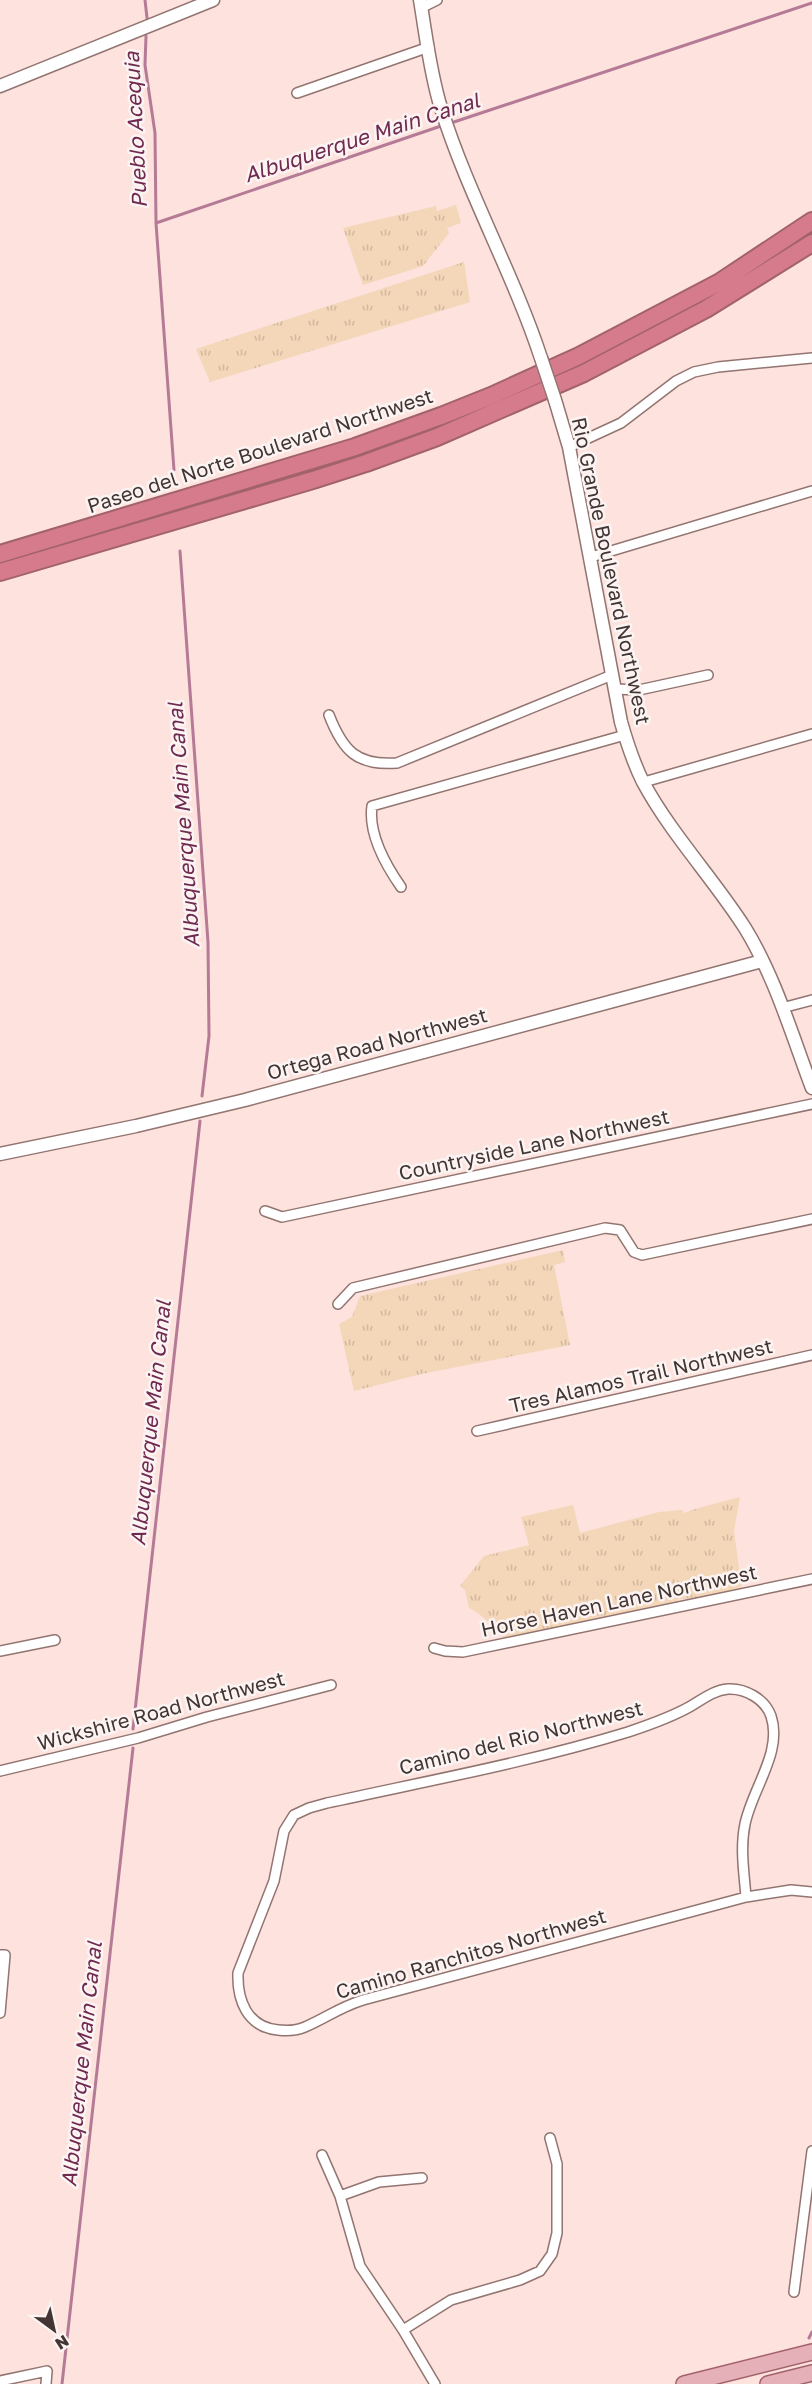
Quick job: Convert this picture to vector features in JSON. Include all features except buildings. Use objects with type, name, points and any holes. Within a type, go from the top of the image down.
[{"type":"highway","name":"Paseo del Norte Boulevard Northwest","points":[[0,554],[355,447],[491,396],[579,356],[720,282],[812,221]]},
{"type":"highway","name":"Paseo del Norte Boulevard Northwest","points":[[0,572],[313,480],[437,437],[594,368],[706,309],[812,243]]},
{"type":"main road","points":[[684,2384],[812,2352]]},
{"type":"main road","points":[[768,2384],[812,2373]]},
{"type":"street","points":[[0,86],[213,0]]},
{"type":"street","points":[[420,4],[437,0]]},
{"type":"street","name":"Rio Grande Boulevard Northwest","points":[[420,4],[440,105],[541,358],[569,447],[612,675],[630,754],[664,816],[745,929],[762,961],[782,1008],[812,1088]]},
{"type":"street","points":[[297,93],[429,47]]},
{"type":"street","points":[[569,447],[621,423],[676,381],[694,372],[718,367],[812,358]]},
{"type":"street","points":[[591,556],[812,491]]},
{"type":"street","points":[[329,715],[337,735],[350,751],[361,759],[377,765],[397,763],[612,675]]},
{"type":"street","points":[[615,689],[639,690],[708,675]]},
{"type":"street","points":[[644,782],[812,734]]},
{"type":"street","points":[[400,887],[376,839],[371,814],[372,806],[625,735]]},
{"type":"street","name":"Ortega Road Northwest","points":[[0,1154],[136,1126],[244,1100],[762,961]]},
{"type":"street","points":[[782,1008],[812,1000]]},
{"type":"street","name":"Countryside Lane Northwest","points":[[265,1211],[282,1217],[812,1104]]},
{"type":"street","points":[[338,1304],[353,1288],[605,1228],[620,1230],[634,1252],[649,1255],[812,1219]]},
{"type":"street","name":"Tres Alamos Trail Northwest","points":[[477,1431],[812,1355]]},
{"type":"street","name":"Horse Haven Lane Northwest","points":[[434,1647],[445,1651],[463,1652],[812,1579]]},
{"type":"street","points":[[0,1652],[55,1640]]},
{"type":"street","name":"Wickshire Road Northwest","points":[[0,1771],[138,1738],[207,1717],[332,1685]]},
{"type":"street","name":"Camino del Rio Northwest","points":[[294,1815],[327,1803],[587,1744],[651,1725],[691,1706],[704,1696],[727,1689],[742,1690],[761,1700],[771,1714],[774,1732],[772,1748],[745,1822],[742,1848],[746,1897]]},
{"type":"street","name":"Camino Ranchitos Northwest","points":[[294,1815],[284,1831],[274,1881],[238,1973],[237,1988],[241,2004],[248,2016],[271,2029],[288,2031],[304,2028],[342,2007],[363,2000],[746,1897],[791,1890],[812,1892]]},
{"type":"street","points":[[0,1955],[5,1954],[0,2013]]},
{"type":"street","points":[[403,2330],[451,2300],[520,2280],[540,2271],[552,2254],[557,2233],[557,2164],[550,2138]]},
{"type":"street","points":[[794,2292],[812,2151]]},
{"type":"street","points":[[322,2155],[340,2196],[360,2266],[403,2330],[435,2384]]},
{"type":"street","points":[[340,2196],[379,2182],[422,2178]]},
{"type":"street","points":[[0,2381],[47,2371],[46,2384]]},
{"type":"green space","points":[[456,205],[461,223],[447,228],[449,233],[423,266],[363,285],[343,228],[436,206],[437,211]]},
{"type":"green space","points":[[464,262],[470,302],[210,382],[196,349]]},
{"type":"green space","points":[[563,1250],[565,1262],[554,1265],[570,1345],[421,1374],[354,1391],[339,1324],[352,1317],[360,1296]]},
{"type":"green space","points":[[740,1497],[734,1531],[742,1591],[703,1598],[678,1599],[678,1605],[506,1639],[479,1614],[469,1608],[465,1590],[460,1586],[484,1556],[529,1545],[521,1517],[573,1505],[580,1533],[659,1512],[682,1510],[684,1513]]},
{"type":"waterway","name":"Pueblo Acequia","points":[[145,0],[147,18]]},
{"type":"waterway","name":"Albuquerque Main Canal","points":[[451,123],[812,3]]},
{"type":"waterway","name":"Albuquerque Main Canal","points":[[146,36],[145,65],[155,133],[156,223],[174,470]]},
{"type":"waterway","name":"Albuquerque Main Canal","points":[[156,223],[444,125]]},
{"type":"waterway","name":"Albuquerque Main Canal","points":[[180,551],[208,942],[209,1036],[202,1096]]},
{"type":"waterway","name":"Albuquerque Main Canal","points":[[133,1729],[200,1121]]},
{"type":"waterway","name":"Albuquerque Main Canal","points":[[62,2384],[133,1748]]},
{"type":"waterway","points":[[809,2338],[812,2332]]}]
